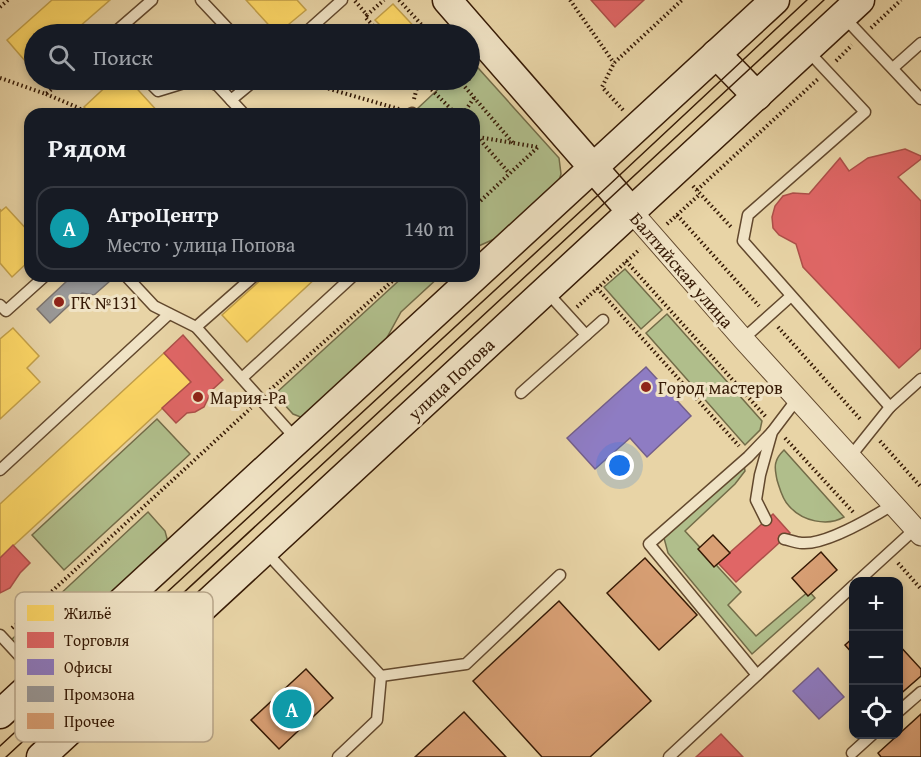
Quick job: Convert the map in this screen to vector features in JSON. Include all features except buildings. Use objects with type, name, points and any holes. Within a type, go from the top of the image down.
[{"type":"main road","points":[[480,271],[775,0]]},
{"type":"main road","name":"Балтийская улица","points":[[451,1],[471,24]]},
{"type":"main road","name":"улица Попова","points":[[213,599],[807,50],[855,17]]},
{"type":"main road","name":"Балтийская улица","points":[[480,35],[631,212]]},
{"type":"main road","points":[[716,54],[757,96]]},
{"type":"main road","points":[[132,592],[468,282]]},
{"type":"main road","points":[[3,706],[15,696]]},
{"type":"main road","name":"улица Попова","points":[[43,756],[58,742]]},
{"type":"street","name":"Балтийская улица","points":[[631,212],[918,532]]},
{"type":"lane","points":[[124,24],[152,0]]},
{"type":"lane","points":[[201,0],[224,24]]},
{"type":"lane","points":[[315,24],[342,0]]},
{"type":"lane","points":[[855,17],[893,68],[921,99]]},
{"type":"lane","points":[[893,68],[921,43]]},
{"type":"lane","points":[[807,50],[865,112],[748,215],[743,241],[890,407]]},
{"type":"lane","points":[[222,90],[238,108]]},
{"type":"lane","points":[[231,100],[243,90]]},
{"type":"lane","points":[[0,305],[6,311],[38,282]]},
{"type":"lane","points":[[132,282],[154,306],[196,327],[297,440]]},
{"type":"lane","points":[[196,327],[247,282]]},
{"type":"lane","points":[[242,378],[346,282]]},
{"type":"lane","points":[[546,290],[586,335]]},
{"type":"lane","points":[[743,339],[791,296]]},
{"type":"lane","points":[[0,470],[169,314]]},
{"type":"lane","points":[[521,393],[603,320]]},
{"type":"lane","points":[[850,457],[890,407],[921,379]]},
{"type":"lane","points":[[758,675],[649,544],[748,457],[772,432],[797,399]]},
{"type":"lane","points":[[766,520],[756,501],[760,475],[772,432]]},
{"type":"lane","points":[[784,539],[803,543],[818,542],[862,523],[894,504]]},
{"type":"lane","points":[[863,577],[918,532]]},
{"type":"lane","points":[[265,551],[381,676],[377,720],[338,757]]},
{"type":"lane","points":[[381,676],[466,664],[560,575]]},
{"type":"lane","points":[[669,757],[849,590]]},
{"type":"lane","points":[[1,636],[15,651]]},
{"type":"lane","points":[[903,708],[921,692]]},
{"type":"lane","points":[[852,753],[868,739]]},
{"type":"path","points":[[0,7],[8,0]]},
{"type":"path","points":[[353,0],[367,15],[365,17],[372,24]]},
{"type":"path","points":[[367,15],[384,0]]},
{"type":"path","points":[[399,0],[421,24]]},
{"type":"path","points":[[570,0],[614,63]]},
{"type":"path","points":[[602,87],[614,63],[682,0]]},
{"type":"path","points":[[697,190],[826,70],[855,17],[901,0]]},
{"type":"path","points":[[0,78],[24,86]]},
{"type":"path","points":[[34,90],[79,108]]},
{"type":"path","points":[[46,94],[51,90]]},
{"type":"path","points":[[332,90],[394,108]]},
{"type":"path","points":[[432,90],[450,108]]},
{"type":"path","points":[[467,90],[513,143]]},
{"type":"path","points":[[467,108],[474,98]]},
{"type":"path","points":[[480,136],[538,147],[480,201]]},
{"type":"path","points":[[480,140],[509,173]]},
{"type":"path","points":[[568,315],[700,194]]},
{"type":"path","points":[[677,215],[921,487]]},
{"type":"path","points":[[49,592],[391,282]]},
{"type":"path","points":[[597,288],[748,457]]},
{"type":"path","points":[[1,636],[15,623]]},
{"type":"green space","points":[[480,70],[559,158],[561,174],[557,187],[508,233],[480,245],[480,108],[418,108],[437,90],[480,90]]},
{"type":"green space","points":[[625,269],[662,310],[641,329],[604,287]]},
{"type":"green space","points":[[397,282],[434,282],[401,312],[379,352],[303,418],[293,414],[275,394]]},
{"type":"green space","points":[[667,314],[762,421],[760,430],[745,445],[646,333]]},
{"type":"green space","points":[[157,419],[190,454],[64,570],[32,535]]},
{"type":"green space","points":[[784,450],[844,517],[830,522],[815,521],[794,511],[789,506],[782,494],[775,469],[777,459]]},
{"type":"green space","points":[[744,465],[745,471],[735,484],[685,531],[741,592],[728,605],[756,636],[809,591],[815,598],[752,654],[668,553],[664,538]]},
{"type":"green space","points":[[148,512],[165,531],[168,542],[117,592],[62,592]]},
{"type":"tram line","points":[[167,592],[807,0]]},
{"type":"tram line","points":[[184,592],[824,0]]},
{"type":"tram line","points":[[0,746],[15,732]]},
{"type":"tram line","points":[[6,757],[22,742]]},
{"type":"place","name":"ГК №131","points":[[59,302]]},
{"type":"place","name":"Город мастеров","points":[[646,387]]},
{"type":"place","name":"Мария-Ра","points":[[198,397]]},
{"type":"place","name":"АгроЦентр","points":[[292,709]]}]
